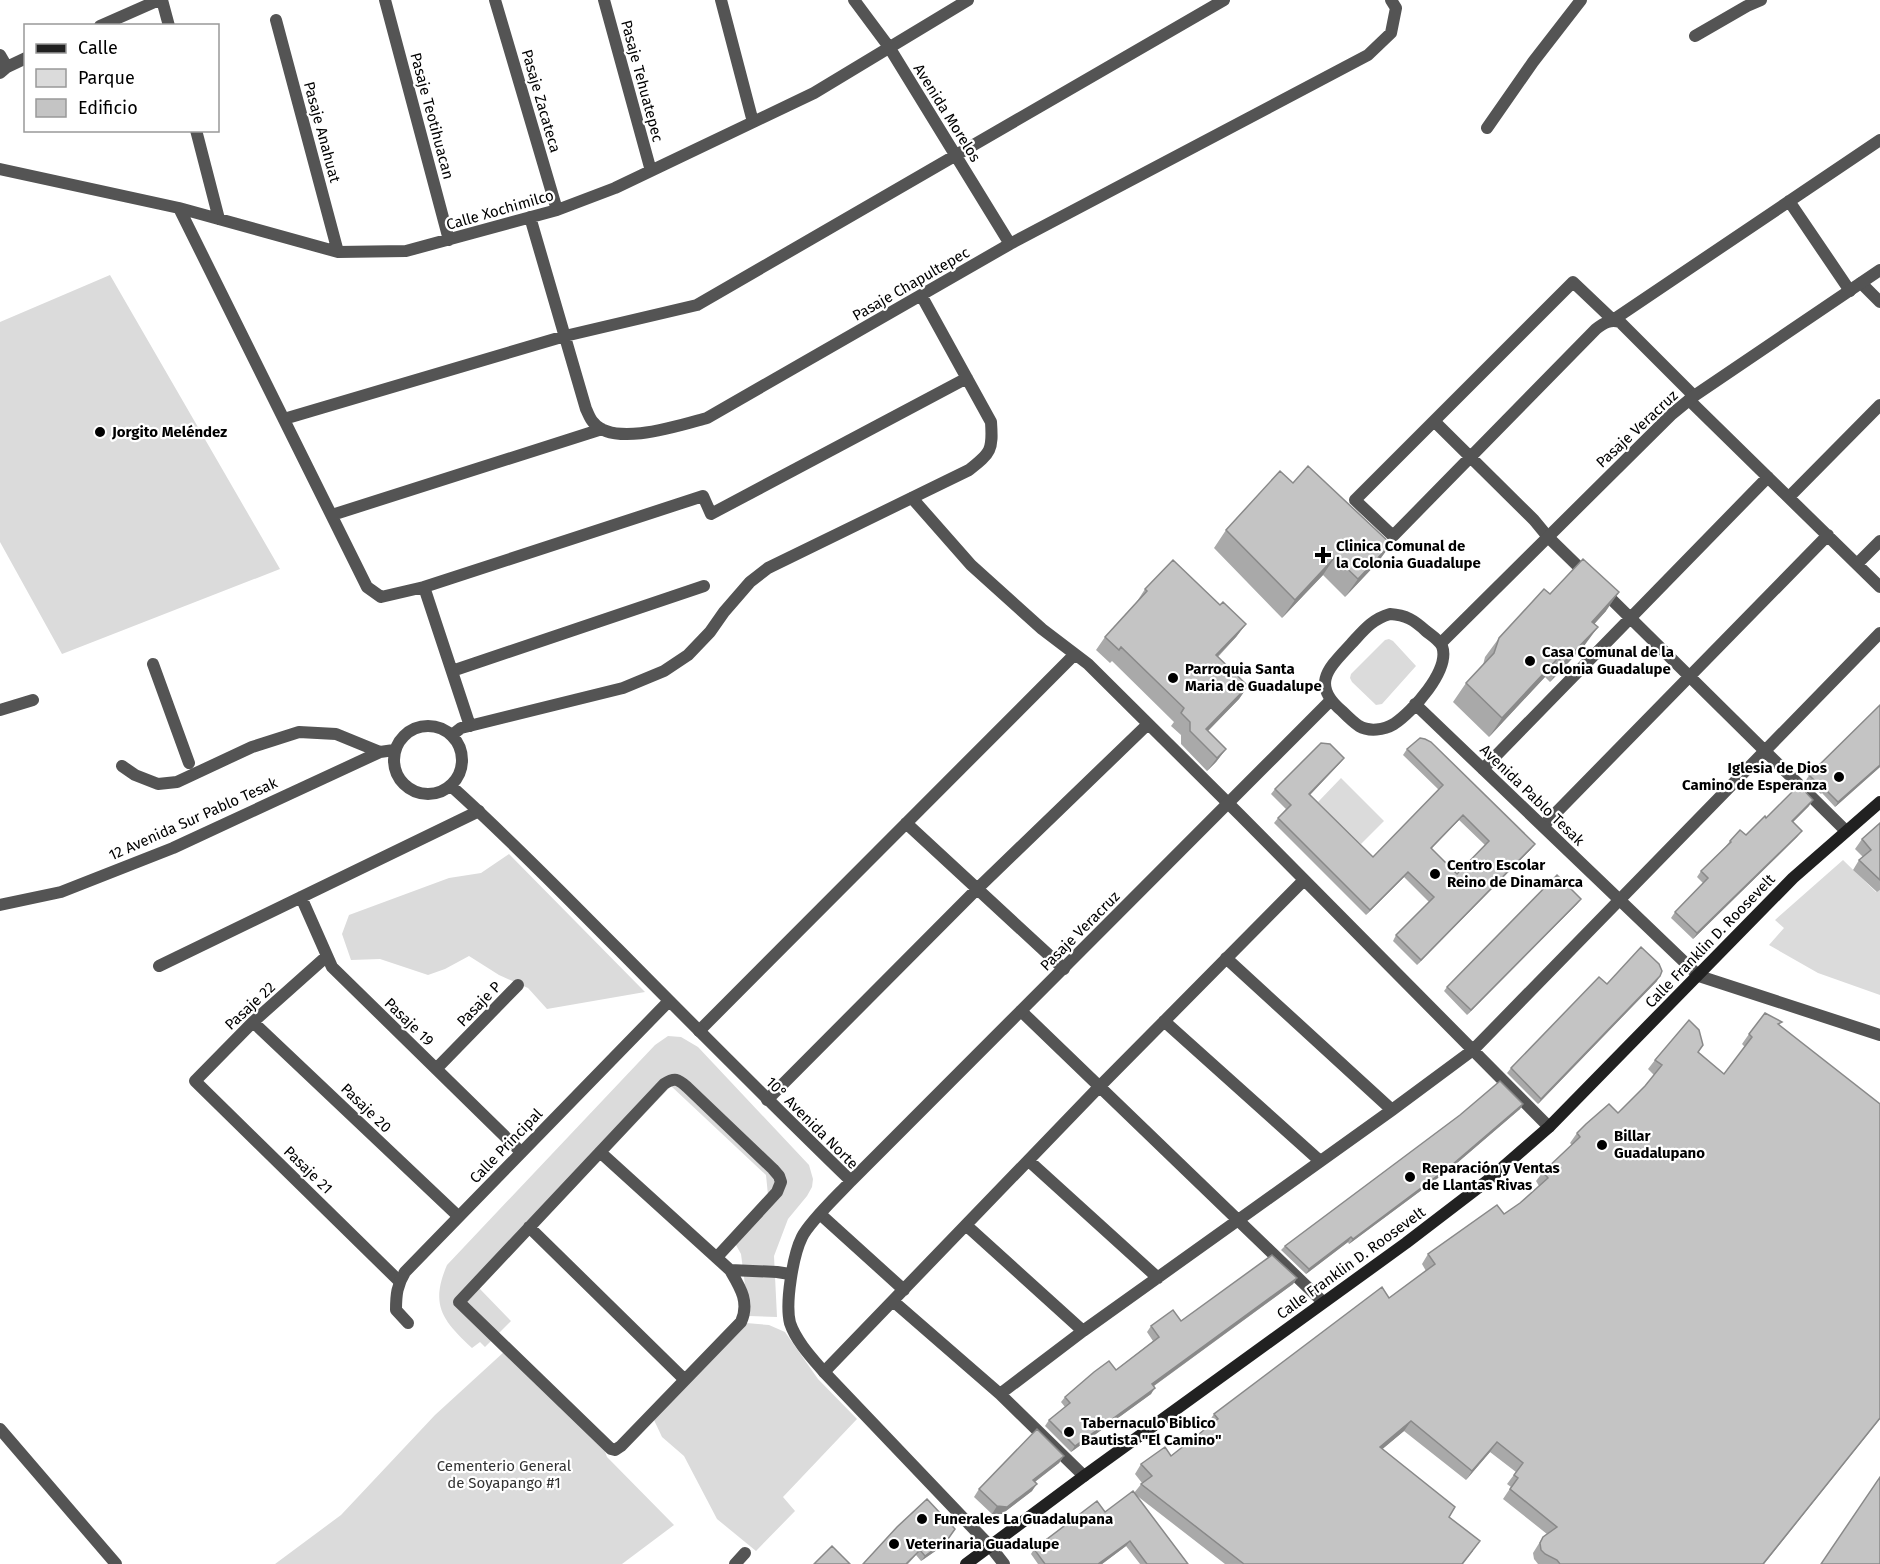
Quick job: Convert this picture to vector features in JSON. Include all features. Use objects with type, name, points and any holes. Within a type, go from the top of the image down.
[{"type":"main road","name":"Calle Franklin D. Roosevelt","points":[[966,1564],[1406,1243],[1487,1181],[1549,1127],[1793,878],[1880,802]]},
{"type":"street","points":[[105,24],[160,0],[168,24]]},
{"type":"street","name":"Pasaje Teotihuacan","points":[[386,0],[449,240]]},
{"type":"street","name":"Pasaje Zacateca","points":[[495,0],[557,210]]},
{"type":"street","name":"Pasaje Tehuatepec","points":[[604,0],[651,171]]},
{"type":"street","points":[[721,0],[753,122]]},
{"type":"street","name":"Avenida Morelos","points":[[854,0],[889,47],[1010,244]]},
{"type":"street","name":"Calle Xochimilco","points":[[0,169],[179,208],[338,252],[405,251],[557,210],[615,188],[814,93],[968,0]]},
{"type":"street","points":[[284,419],[565,336],[697,305],[1224,0]]},
{"type":"street","name":"Pasaje Chapultepec","points":[[602,429],[622,435],[656,432],[707,418],[1010,244],[1368,55],[1391,33],[1396,9],[1391,0]]},
{"type":"street","points":[[1487,128],[1533,62],[1581,0]]},
{"type":"street","points":[[1695,36],[1761,0]]},
{"type":"street","name":"Pasaje Anahuat","points":[[276,20],[338,252]]},
{"type":"street","points":[[0,55],[3,70],[24,59]]},
{"type":"street","points":[[197,132],[219,219]]},
{"type":"street","points":[[1880,140],[1613,320],[1596,328],[1393,536],[1355,500],[1573,282],[1613,320],[1620,322],[1768,477],[1880,587]]},
{"type":"street","points":[[1789,201],[1850,291]]},
{"type":"street","points":[[179,208],[367,587],[381,597],[424,587],[703,496],[711,514],[967,378]]},
{"type":"street","points":[[530,218],[586,409],[593,423],[602,429]]},
{"type":"street","name":"Pasaje Veracruz","points":[[1441,643],[1672,414],[1880,270]]},
{"type":"street","points":[[1862,283],[1880,302]]},
{"type":"street","points":[[452,735],[461,728],[623,688],[664,671],[688,655],[710,632],[750,582],[768,568],[969,470],[985,458],[993,443],[991,422],[921,295]]},
{"type":"street","points":[[1789,497],[1880,405]]},
{"type":"street","points":[[1434,421],[1534,520],[1548,537],[1846,831]]},
{"type":"street","points":[[332,515],[602,429]]},
{"type":"street","points":[[1483,769],[1768,477]]},
{"type":"street","points":[[912,498],[971,565],[1042,629],[1088,664],[1229,803],[1549,1127]]},
{"type":"street","points":[[1543,826],[1828,536]]},
{"type":"street","points":[[1857,564],[1880,541]]},
{"type":"street","points":[[452,671],[704,586]]},
{"type":"street","points":[[424,587],[470,726]]},
{"type":"street","points":[[1390,614],[1401,614],[1411,618],[1441,643],[1444,655],[1440,672],[1433,684],[1393,725],[1378,730],[1368,730],[1330,701],[1325,689],[1327,673],[1331,665],[1373,621],[1390,614]]},
{"type":"street","points":[[1000,1394],[1473,1050],[1880,633]]},
{"type":"street","points":[[699,1031],[1075,654]]},
{"type":"street","points":[[153,664],[189,763]]},
{"type":"street","points":[[0,710],[33,700]]},
{"type":"street","name":"Pasaje Veracruz","points":[[851,1181],[1330,701]]},
{"type":"street","name":"Avenida Pablo Tesak","points":[[1415,704],[1699,976],[1880,1035]]},
{"type":"street","points":[[767,1100],[977,889],[1148,724]]},
{"type":"street","points":[[429,725],[441,728],[452,735],[459,745],[462,763],[459,775],[451,786],[442,792],[428,795],[416,793],[405,787],[398,778],[393,762],[394,750],[407,732],[417,726],[429,725]]},
{"type":"street","points":[[122,766],[135,775],[158,784],[177,782],[252,747],[299,732],[336,734],[380,752]]},
{"type":"street","name":"12 Avenida Sur Pablo Tesak","points":[[0,905],[61,891],[173,848],[380,752],[394,750]]},
{"type":"street","name":"10° Avenida Norte","points":[[451,786],[479,811],[767,1100],[851,1181],[802,1236],[790,1274],[790,1322],[802,1345],[824,1372],[990,1546],[1004,1564]]},
{"type":"street","points":[[159,966],[479,811]]},
{"type":"street","points":[[906,823],[1064,969]]},
{"type":"street","points":[[824,1372],[1100,1086],[1304,880]]},
{"type":"street","name":"Pasaje 19","points":[[301,897],[332,967],[521,1152]]},
{"type":"street","name":"Pasaje 22","points":[[195,1081],[253,1022],[327,956]]},
{"type":"street","points":[[1226,958],[1392,1110]]},
{"type":"street","name":"Pasaje P","points":[[436,1069],[518,985]]},
{"type":"street","name":"Calle Principal","points":[[399,1281],[416,1259],[669,1001]]},
{"type":"street","points":[[1021,1011],[1323,1302]]},
{"type":"street","points":[[1164,1021],[1320,1161]]},
{"type":"street","name":"Pasaje 20","points":[[253,1022],[458,1216]]},
{"type":"street","points":[[600,1152],[730,1270],[739,1285],[746,1312],[741,1322],[621,1446],[615,1450],[611,1449],[459,1302],[529,1227],[664,1084],[671,1079],[678,1079],[687,1087],[773,1169],[781,1182],[777,1191],[717,1257]]},
{"type":"street","name":"Pasaje 21","points":[[195,1081],[399,1281]]},
{"type":"street","points":[[1029,1161],[1158,1278]]},
{"type":"street","points":[[820,1214],[904,1290]]},
{"type":"street","points":[[967,1226],[1083,1332]]},
{"type":"street","points":[[529,1227],[685,1380]]},
{"type":"street","points":[[730,1270],[790,1274]]},
{"type":"street","points":[[399,1281],[396,1292],[396,1310],[408,1323]]},
{"type":"street","points":[[893,1301],[1000,1394],[1084,1476]]},
{"type":"street","points":[[0,1429],[116,1564]]},
{"type":"street","points":[[735,1564],[745,1553]]},
{"type":"green space","name":"Jorgito Meléndez","points":[[110,275],[280,569],[62,654],[0,542],[0,322]]},
{"type":"green space","points":[[1389,639],[1416,666],[1382,704],[1376,705],[1350,678],[1351,674],[1385,640]]},
{"type":"green space","points":[[1341,778],[1384,821],[1361,844],[1318,802]]},
{"type":"green space","points":[[509,854],[645,992],[547,1009],[528,988],[499,975],[469,956],[428,975],[380,959],[351,960],[342,934],[349,915],[449,878],[481,873]]},
{"type":"green space","points":[[1843,860],[1876,892],[1880,890],[1880,995],[1818,973],[1769,945],[1784,928],[1775,920]]},
{"type":"green space","points":[[668,1036],[681,1037],[698,1047],[809,1165],[813,1179],[812,1187],[788,1219],[774,1256],[777,1317],[749,1316],[741,1254],[731,1236],[768,1195],[766,1175],[671,1086],[479,1288],[511,1321],[485,1347],[480,1342],[472,1348],[453,1329],[442,1311],[440,1291],[447,1265],[655,1045]]},
{"type":"green space","points":[[746,1323],[769,1325],[785,1332],[818,1379],[857,1419],[783,1497],[795,1511],[756,1551],[717,1519],[684,1456],[662,1437],[654,1420]]},
{"type":"green space","name":"Cementerio General de Soyapango #1","points":[[505,1351],[603,1446],[607,1457],[674,1525],[622,1564],[275,1564],[341,1515],[435,1415]]},
{"type":"building","points":[[1308,466],[1391,544],[1358,579],[1335,557],[1295,600],[1226,530],[1280,471],[1293,483]]},
{"type":"building","name":"Casa Comunal de la Colonia Guadalupe","points":[[1583,559],[1619,592],[1592,622],[1598,627],[1563,663],[1558,658],[1502,718],[1466,683],[1494,653],[1499,638],[1544,589],[1550,594]]},
{"type":"building","points":[[1173,560],[1220,605],[1223,602],[1246,624],[1216,655],[1248,686],[1206,729],[1226,749],[1217,758],[1190,731],[1190,722],[1181,713],[1184,708],[1121,647],[1119,650],[1105,637]]},
{"type":"building","points":[[1880,705],[1880,765],[1838,802],[1809,775]]},
{"type":"building","points":[[1420,738],[1431,742],[1535,844],[1421,960],[1396,935],[1434,897],[1408,872],[1370,910],[1278,818],[1291,805],[1275,789],[1321,743],[1330,744],[1344,758],[1309,794],[1373,857],[1443,785],[1407,749]],"holes":[[[1463,815],[1489,841],[1457,874],[1431,848]]]},
{"type":"building","points":[[1799,785],[1813,800],[1792,821],[1802,831],[1697,933],[1675,912],[1708,878],[1701,871],[1740,830],[1746,835]]},
{"type":"building","points":[[1880,823],[1880,880],[1859,860],[1871,850],[1862,839]]},
{"type":"building","points":[[1557,875],[1581,899],[1471,1010],[1447,987]]},
{"type":"building","points":[[1641,947],[1659,964],[1662,971],[1660,976],[1541,1099],[1511,1068],[1599,977],[1607,984]]},
{"type":"building","points":[[1765,1013],[1782,1022],[1778,1024],[1880,1104],[1880,1418],[1763,1564],[1560,1564],[1541,1550],[1540,1543],[1543,1537],[1557,1527],[1510,1489],[1518,1478],[1514,1475],[1523,1463],[1497,1442],[1472,1471],[1411,1421],[1380,1447],[1455,1507],[1449,1517],[1480,1541],[1462,1564],[1244,1564],[1141,1484],[1152,1476],[1141,1464],[1165,1447],[1171,1456],[1218,1419],[1214,1414],[1382,1287],[1389,1298],[1435,1264],[1428,1254],[1497,1205],[1504,1214],[1520,1203],[1548,1178],[1543,1172],[1580,1137],[1577,1133],[1586,1124],[1609,1104],[1618,1113],[1645,1086],[1662,1065],[1655,1060],[1689,1020],[1699,1030],[1703,1045],[1698,1052],[1724,1074],[1752,1037],[1749,1034]]},
{"type":"building","points":[[1500,1081],[1523,1104],[1453,1164],[1309,1269],[1285,1246],[1460,1115]]},
{"type":"building","points":[[1272,1255],[1297,1278],[1152,1384],[1155,1388],[1075,1446],[1049,1420],[1070,1403],[1065,1397],[1094,1372],[1109,1361],[1116,1370],[1159,1337],[1151,1326],[1173,1310],[1181,1321]]},
{"type":"building","points":[[1037,1429],[1064,1456],[1033,1480],[1037,1484],[1007,1507],[997,1506],[979,1489]]},
{"type":"building","points":[[1880,1477],[1880,1564],[1821,1564]]},
{"type":"building","points":[[1133,1491],[1188,1564],[1147,1564],[1130,1541],[1098,1564],[1045,1564],[1034,1549],[1097,1501],[1105,1512]]},
{"type":"building","points":[[927,1499],[955,1529],[948,1539],[925,1556],[920,1550],[906,1564],[863,1564],[897,1527]]},
{"type":"building","points":[[832,1546],[850,1564],[814,1564]]},
{"type":"place","name":"Jorgito Meléndez","points":[[100,432]]},
{"type":"place","name":"Clinica Comunal de la Colonia Guadalupe","points":[[1323,555]]},
{"type":"place","name":"Casa Comunal de la Colonia Guadalupe","points":[[1530,661]]},
{"type":"place","name":"Parroquia Santa Maria de Guadalupe","points":[[1173,678]]},
{"type":"place","name":"Iglesia de Dios Camino de Esperanza","points":[[1839,777]]},
{"type":"place","name":"Centro Escolar Reino de Dinamarca","points":[[1435,874]]},
{"type":"place","name":"Billar Guadalupano","points":[[1602,1145]]},
{"type":"place","name":"Reparación y Ventas de Llantas Rivas","points":[[1410,1177]]},
{"type":"place","name":"Tabernaculo Biblico Bautista \"El Camino\"","points":[[1069,1432]]},
{"type":"place","name":"Funerales La Guadalupana","points":[[922,1519]]},
{"type":"place","name":"Veterinaria Guadalupe","points":[[894,1544]]}]
